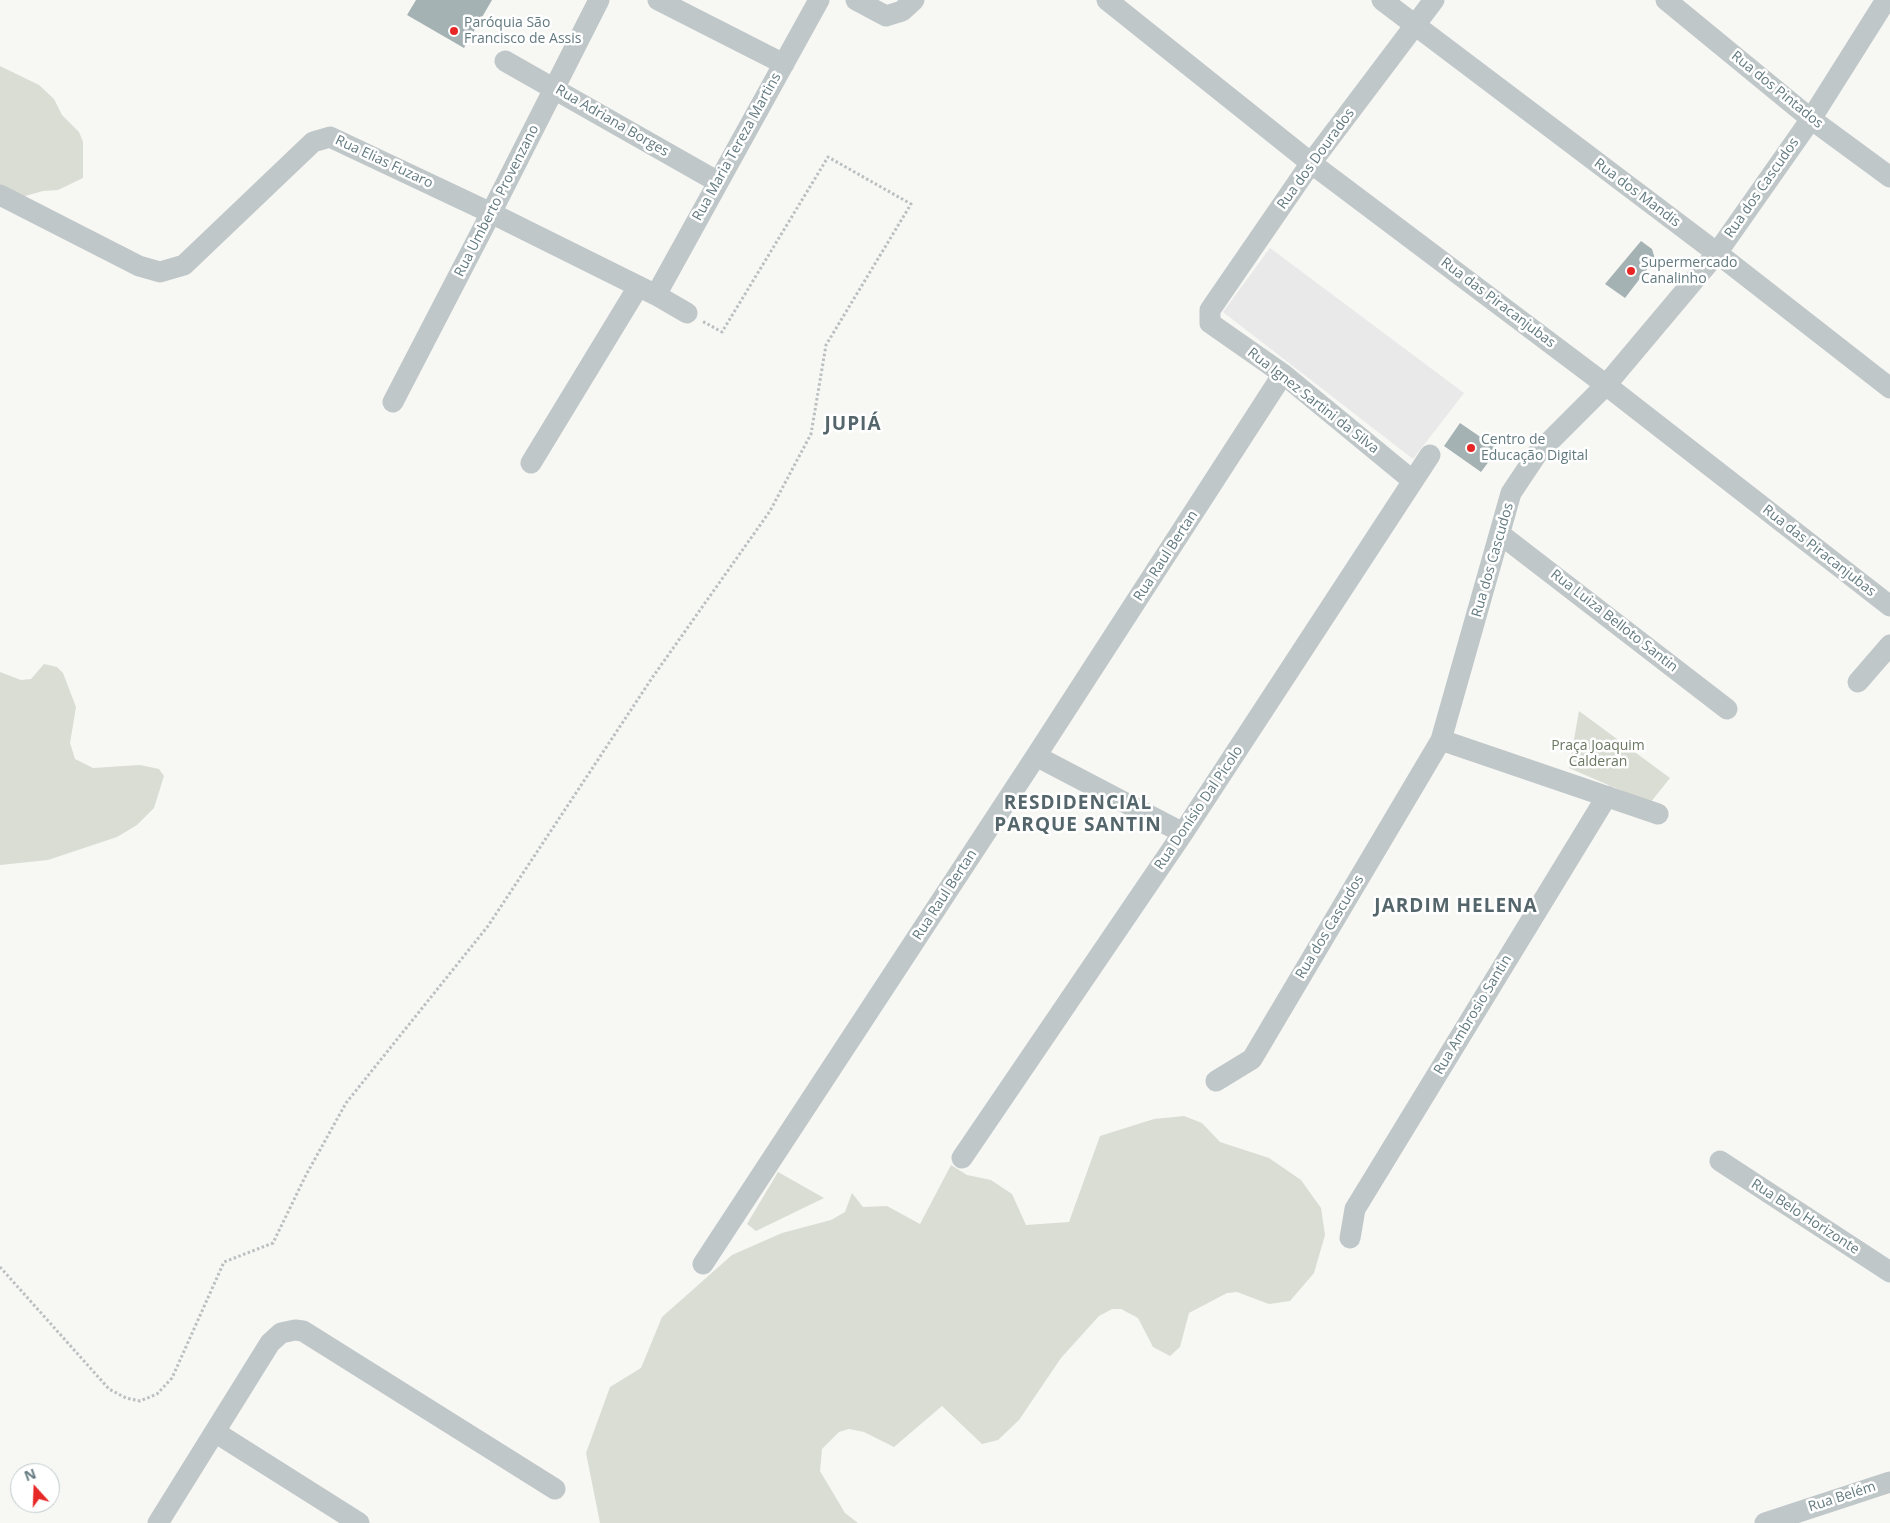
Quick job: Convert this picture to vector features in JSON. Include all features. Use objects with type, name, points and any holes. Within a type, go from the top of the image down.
[{"type":"street","name":"Rua Umberto Provenzano","points":[[393,402],[492,213],[598,0]]},
{"type":"street","points":[[658,0],[784,64]]},
{"type":"street","name":"Rua Maria Tereza Martins","points":[[532,462],[718,182],[819,0]]},
{"type":"street","points":[[856,0],[886,16],[895,14],[912,2]]},
{"type":"street","name":"Rua das Piracanjubas","points":[[1107,0],[1311,163],[1606,385],[1890,606]]},
{"type":"street","name":"Rua dos Mandis","points":[[1382,0],[1717,253],[1890,388]]},
{"type":"street","name":"Rua dos Dourados","points":[[1210,323],[1210,310],[1214,303],[1311,163],[1434,0]]},
{"type":"street","name":"Rua dos Pintados","points":[[1666,0],[1811,119],[1890,177]]},
{"type":"street","name":"Rua dos Cascudos","points":[[1216,1081],[1252,1059],[1441,740],[1511,493],[1537,454],[1606,385],[1717,253],[1811,119],[1886,0]]},
{"type":"street","name":"Rua Adriana Borges","points":[[505,61],[555,87],[718,182]]},
{"type":"street","name":"Rua Elias Fuzaro","points":[[0,195],[139,266],[160,272],[184,265],[312,142],[330,137],[492,213],[687,313]]},
{"type":"street","name":"Rua Ignez Sartini da Silva","points":[[1210,323],[1283,374],[1413,481]]},
{"type":"street","name":"Rua Raul Bertan","points":[[703,1264],[1036,756],[1283,374]]},
{"type":"street","name":"Rua Donísio Dal Picolo","points":[[962,1158],[1183,833],[1430,455]]},
{"type":"street","name":"Rua Luiza Belloto Santin","points":[[1500,534],[1727,709]]},
{"type":"street","points":[[1858,682],[1890,645]]},
{"type":"street","points":[[1441,740],[1658,814]]},
{"type":"street","points":[[1036,756],[1183,833]]},
{"type":"street","name":"Rua Ambrosio Santin","points":[[1350,1238],[1355,1210],[1607,796]]},
{"type":"street","name":"Rua Belo Horizonte","points":[[1720,1161],[1890,1272]]},
{"type":"street","points":[[158,1523],[270,1344],[281,1333],[295,1330],[303,1331],[555,1488]]},
{"type":"street","points":[[215,1432],[359,1523]]},
{"type":"street","name":"Rua Belém","points":[[1765,1523],[1890,1482]]},
{"type":"path","points":[[0,1267],[109,1389],[126,1398],[140,1401],[157,1394],[172,1378],[224,1262],[273,1243],[306,1175],[346,1103],[488,926],[652,678],[770,512],[811,434],[826,345],[911,204],[828,157],[722,332],[687,313]]},
{"type":"shaded area","points":[[1270,248],[1464,393],[1413,459],[1223,312]]},
{"type":"green space","points":[[0,66],[39,85],[54,99],[62,115],[79,132],[83,142],[83,178],[58,190],[43,191],[0,203]]},
{"type":"green space","points":[[44,664],[57,667],[63,673],[76,707],[70,743],[75,759],[93,768],[140,765],[159,769],[164,776],[154,808],[137,825],[117,837],[48,860],[0,865],[0,672],[21,680],[31,679]]},
{"type":"green space","name":"Praça Joaquim Calderan","points":[[1579,711],[1670,778],[1650,803],[1569,768]]},
{"type":"green space","points":[[1184,1116],[1202,1123],[1220,1142],[1269,1158],[1301,1180],[1321,1208],[1325,1235],[1314,1273],[1290,1301],[1269,1304],[1237,1292],[1227,1293],[1189,1313],[1180,1347],[1170,1356],[1153,1347],[1138,1318],[1121,1309],[1112,1309],[1099,1316],[1061,1358],[1019,1420],[998,1440],[982,1444],[942,1406],[894,1447],[864,1432],[849,1429],[839,1432],[822,1449],[820,1471],[845,1513],[858,1523],[600,1523],[586,1453],[610,1387],[641,1368],[662,1317],[732,1255],[782,1233],[831,1220],[845,1212],[852,1193],[863,1207],[887,1206],[920,1224],[951,1165],[967,1175],[991,1180],[1012,1194],[1026,1225],[1069,1222],[1100,1136],[1154,1119]]},
{"type":"green space","points":[[778,1172],[824,1198],[756,1231],[747,1224]]},
{"type":"building","name":"Paróquia São Francisco de Assis","points":[[416,0],[492,0],[464,48],[407,15]]},
{"type":"building","name":"Supermercado Canalinho","points":[[1641,241],[1652,249],[1655,259],[1625,298],[1605,284]]},
{"type":"building","name":"Centro de Educação Digital","points":[[1460,423],[1498,449],[1481,472],[1444,446]]},
{"type":"place","name":"Paróquia São Francisco de Assis","points":[[454,31]]},
{"type":"place","name":"Supermercado Canalinho","points":[[1631,271]]},
{"type":"place","name":"Centro de Educação Digital","points":[[1471,448]]},
{"type":"district","name":"JUPIÁ","points":[[853,425]]},
{"type":"district","name":"RESDIDENCIAL PARQUE SANTIN","points":[[1078,815]]},
{"type":"district","name":"JARDIM HELENA","points":[[1456,907]]}]
